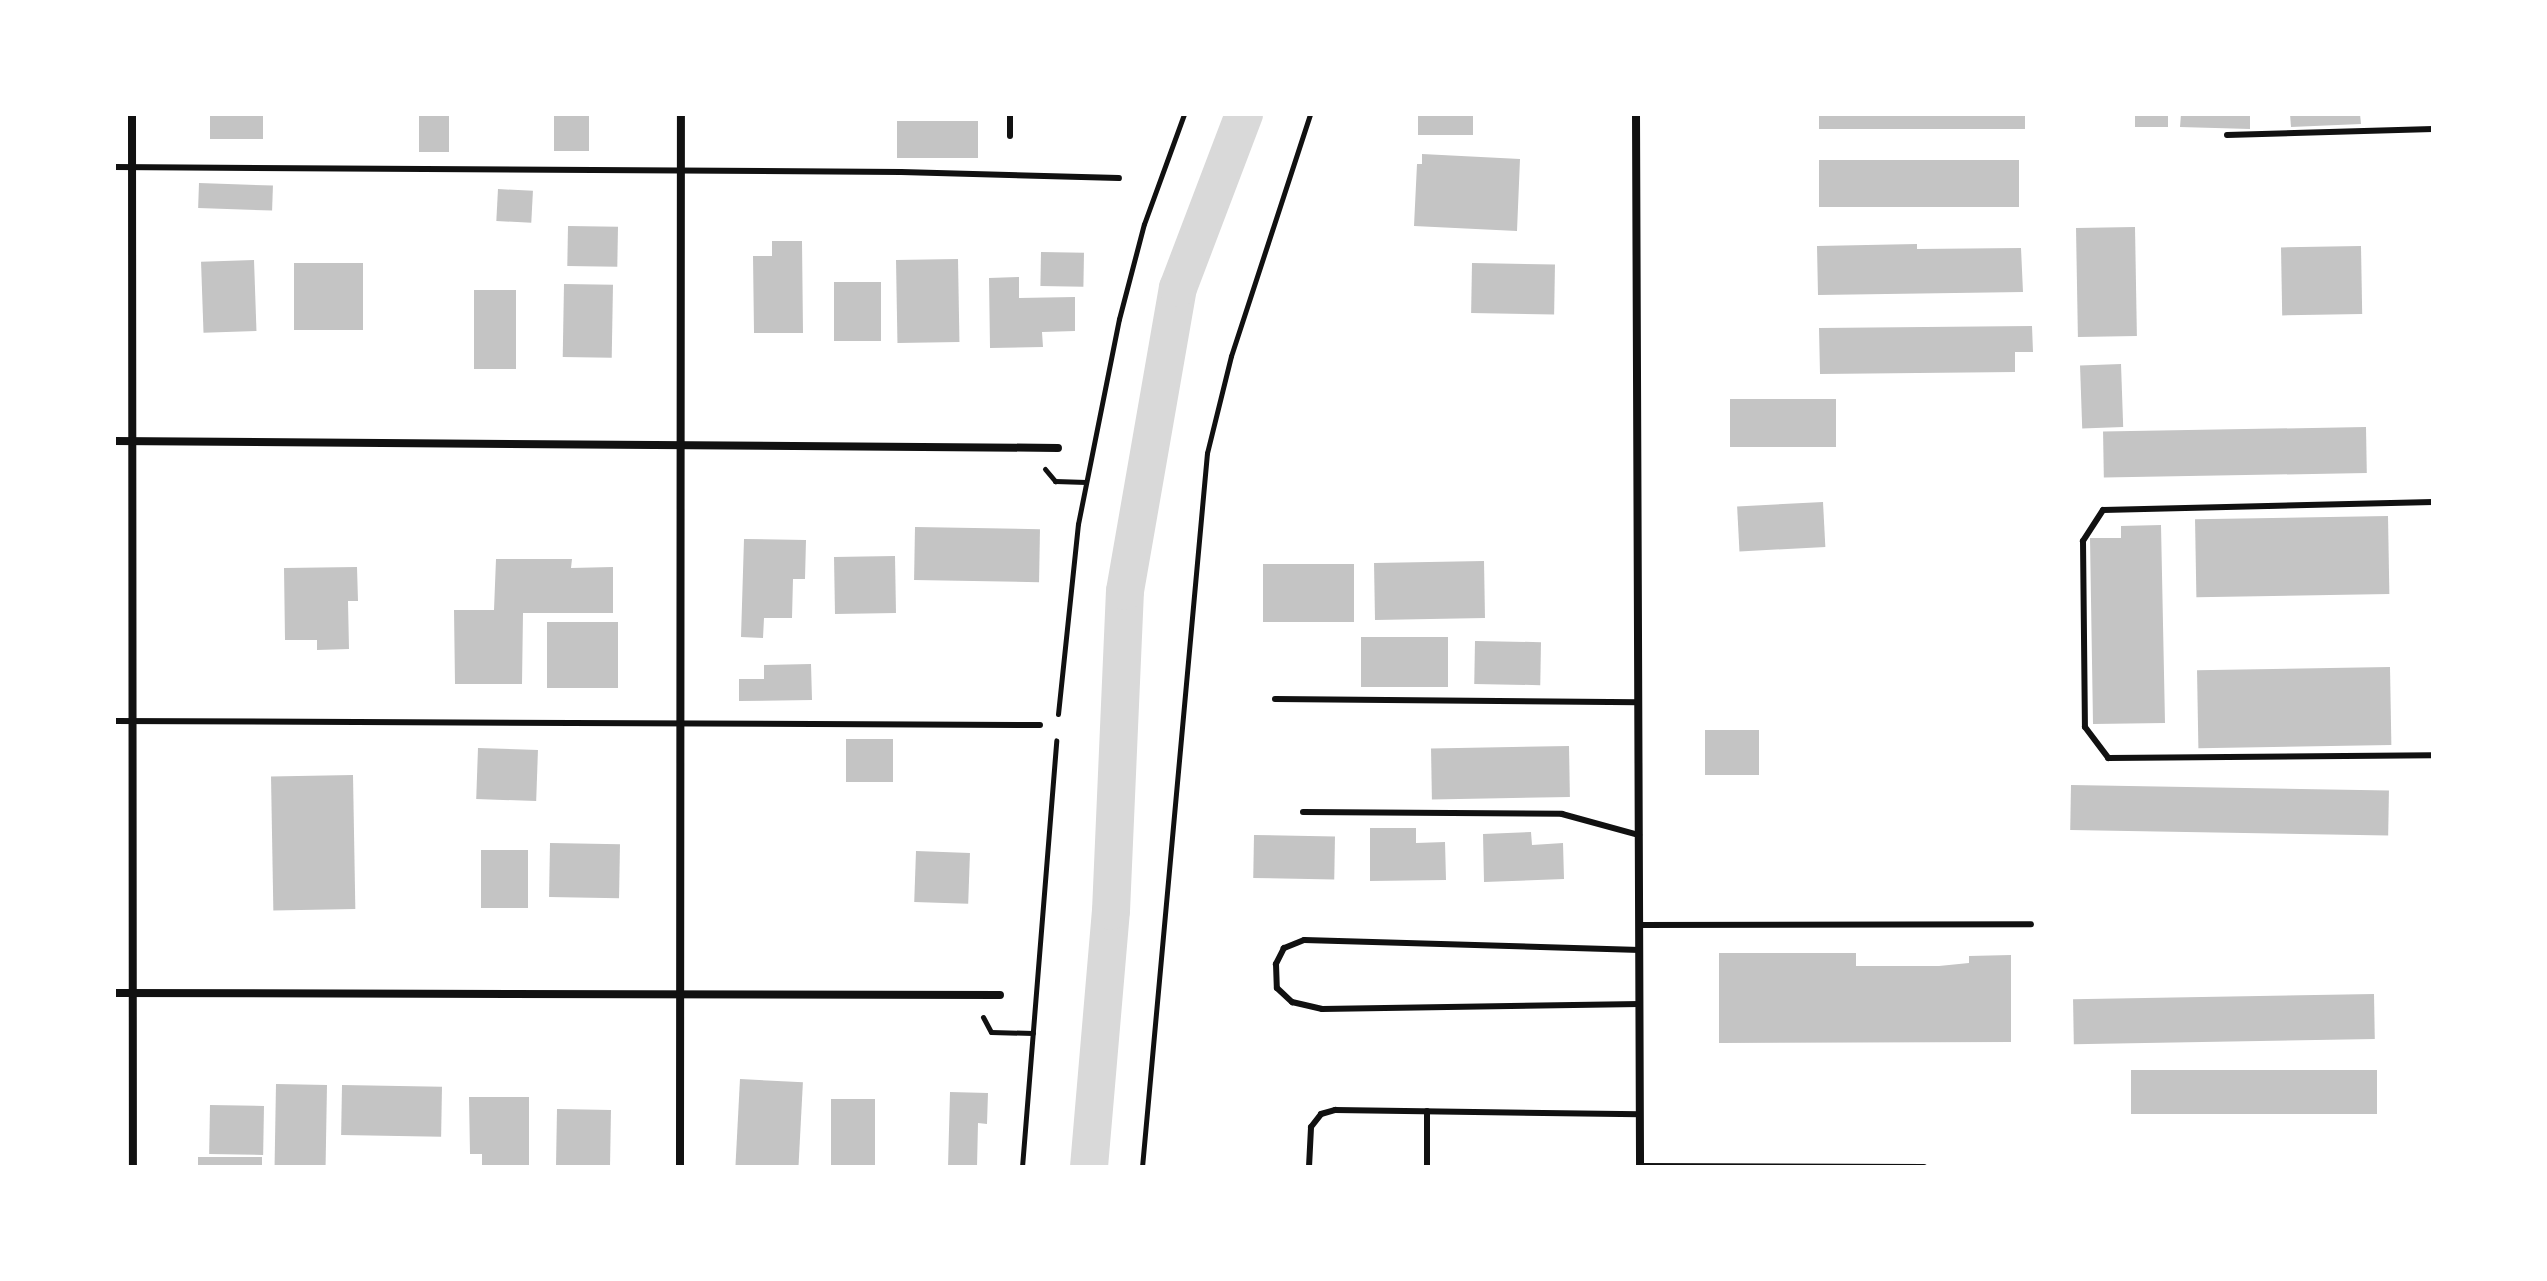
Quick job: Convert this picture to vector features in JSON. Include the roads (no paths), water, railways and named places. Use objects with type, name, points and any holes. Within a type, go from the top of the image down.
[{"type":"street","points":[[132,114],[133,1167]]},
{"type":"street","points":[[680,1167],[681,114]]},
{"type":"street","points":[[1636,114],[1640,1167]]},
{"type":"street","points":[[114,441],[680,442],[1058,448]]},
{"type":"street","points":[[114,993],[1000,995]]},
{"type":"lane","points":[[1010,114],[1010,136]]},
{"type":"lane","points":[[2227,135],[2433,129]]},
{"type":"lane","points":[[114,167],[1119,178]]},
{"type":"lane","points":[[2433,502],[2103,510],[2083,541],[2085,727],[2108,758],[2433,755]]},
{"type":"lane","points":[[1275,699],[1638,702]]},
{"type":"lane","points":[[114,721],[1040,725]]},
{"type":"lane","points":[[1303,812],[1562,814],[1639,835]]},
{"type":"lane","points":[[1639,925],[2031,924]]},
{"type":"lane","points":[[1640,950],[1304,940],[1284,948],[1276,964],[1277,988],[1292,1002],[1322,1009],[1640,1004]]},
{"type":"lane","points":[[1309,1167],[1311,1127],[1321,1114],[1335,1110],[1640,1114]]},
{"type":"lane","points":[[1427,1111],[1427,1167]]},
{"type":"lane","points":[[1640,1167],[1924,1167]]},
{"type":"waterway","points":[[1089,1167],[1111,911],[1125,591],[1178,288],[1244,114]]}]
